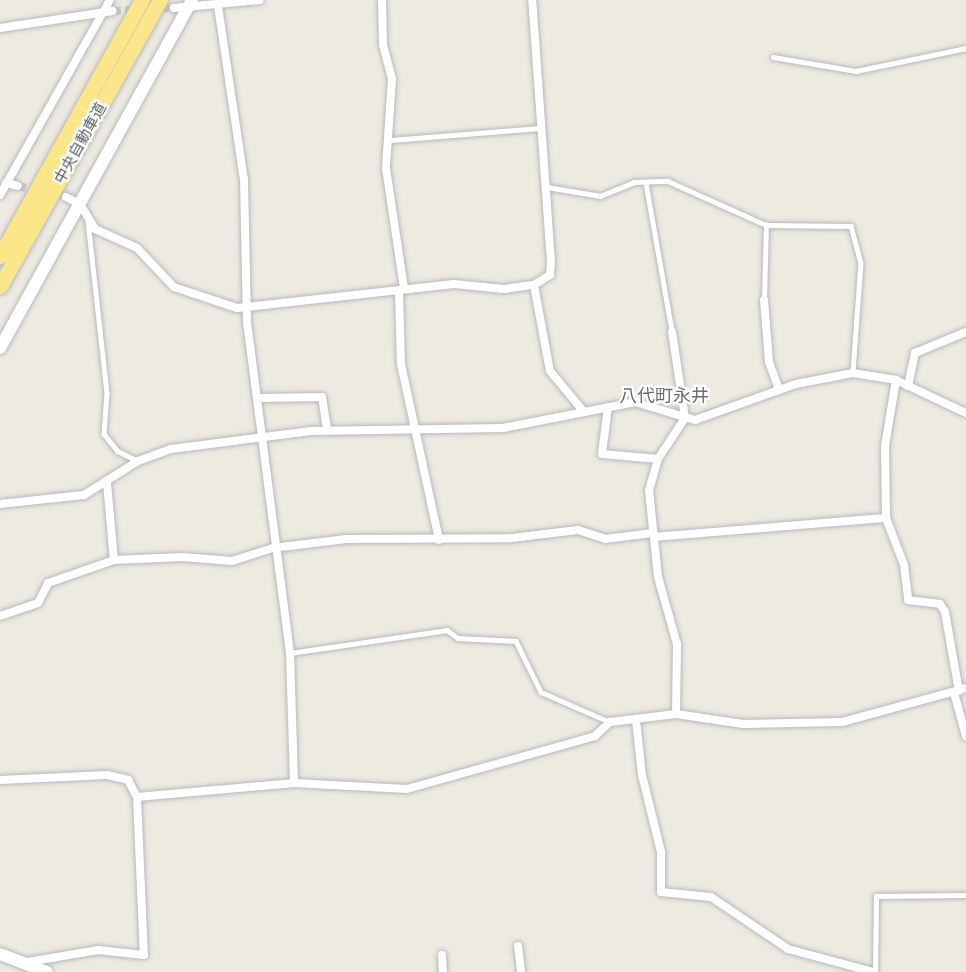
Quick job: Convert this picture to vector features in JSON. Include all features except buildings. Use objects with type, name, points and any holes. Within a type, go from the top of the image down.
[{"type":"highway","name":"中央自動車道","points":[[0,256],[142,0]]},
{"type":"highway","name":"中央自動車道","points":[[0,286],[160,0]]},
{"type":"street","points":[[0,195],[110,0]]},
{"type":"street","points":[[174,8],[191,3],[218,6],[260,0]]},
{"type":"street","points":[[382,0],[382,45],[392,79],[390,140],[386,168],[401,289],[401,364],[419,429],[438,540]]},
{"type":"street","points":[[66,197],[80,204],[88,221],[138,248],[174,287],[219,304],[246,307],[401,289],[534,285],[550,275],[547,187],[538,128],[532,0]]},
{"type":"street","points":[[0,348],[191,3]]},
{"type":"street","points":[[218,6],[244,179],[246,307],[265,438],[273,548],[290,652],[294,783]]},
{"type":"street","points":[[0,28],[113,11]]},
{"type":"street","points":[[6,183],[18,186]]},
{"type":"street","points":[[534,285],[550,371],[584,412]]},
{"type":"street","points":[[764,300],[770,362],[779,390]]},
{"type":"street","points":[[908,386],[915,353],[966,331]]},
{"type":"street","points":[[672,332],[685,418],[658,459],[649,490],[654,535],[677,644],[676,714]]},
{"type":"street","points":[[0,504],[84,495],[108,483],[138,461],[171,449],[327,430],[503,428],[608,406],[657,406],[695,420],[779,390],[853,373],[896,380],[966,413]]},
{"type":"street","points":[[896,380],[885,446],[886,518],[904,565],[908,600],[940,604],[945,612],[966,736]]},
{"type":"street","points":[[259,398],[322,397],[327,430]]},
{"type":"street","points":[[608,406],[602,454],[658,459]]},
{"type":"street","points":[[108,483],[114,560]]},
{"type":"street","points":[[0,616],[38,603],[48,583],[114,560],[182,556],[232,561],[273,548],[345,539],[438,540],[578,530],[605,539],[886,518]]},
{"type":"street","points":[[137,797],[294,783],[407,789],[595,736],[610,722],[676,714],[742,724],[842,722],[960,691]]},
{"type":"street","points":[[636,720],[642,775],[661,852],[661,892],[711,897],[788,949],[874,972]]},
{"type":"street","points":[[0,780],[107,775],[128,780],[137,797],[144,955],[98,950],[22,963]]},
{"type":"street","points":[[519,946],[521,972]]},
{"type":"street","points":[[0,954],[47,972]]},
{"type":"street","points":[[442,955],[443,972]]},
{"type":"lane","points":[[773,57],[856,72],[966,48]]},
{"type":"lane","points":[[390,140],[538,128]]},
{"type":"lane","points":[[547,187],[600,196],[634,182],[682,184],[703,200],[766,225],[851,226],[861,263],[853,373]]},
{"type":"lane","points":[[646,183],[672,332]]},
{"type":"lane","points":[[88,221],[106,393],[104,434],[117,452],[138,461]]},
{"type":"lane","points":[[764,300],[766,225]]},
{"type":"lane","points":[[290,652],[447,630],[458,638],[516,641],[541,692],[610,722]]},
{"type":"lane","points":[[874,972],[876,896],[966,895]]},
{"type":"tunnel","points":[[113,11],[174,8]]},
{"type":"tunnel","points":[[18,186],[66,197]]},
{"type":"district","name":"八代町永井","points":[[664,396]]}]
